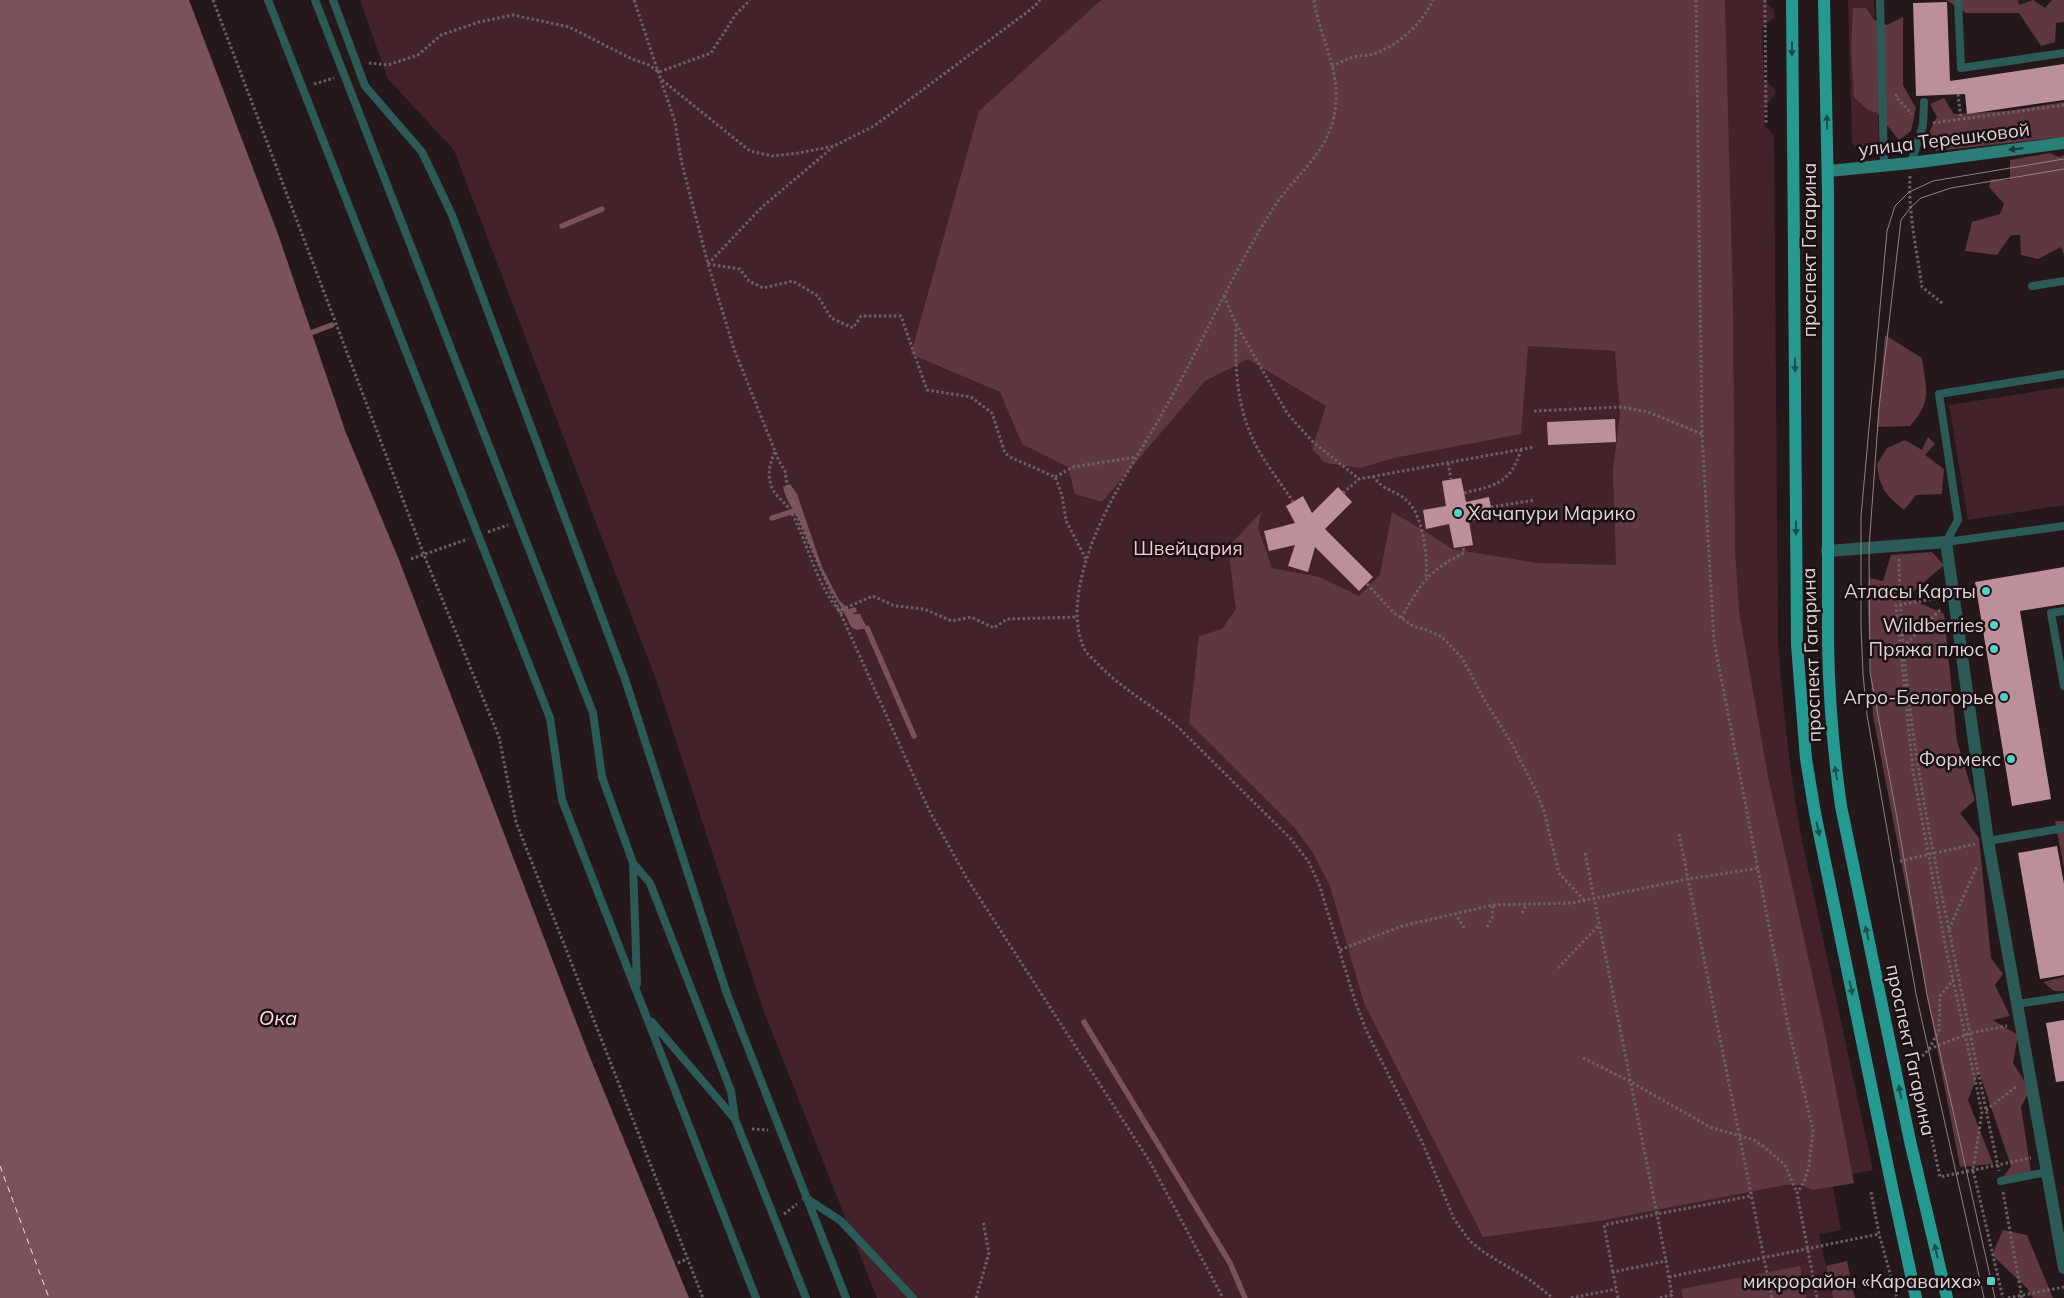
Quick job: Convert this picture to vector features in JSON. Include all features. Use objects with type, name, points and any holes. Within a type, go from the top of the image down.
[{"type":"main road","name":"проспект Гагарина","points":[[1792,0],[1797,645],[1806,759],[1831,891],[1916,1298]]},
{"type":"main road","name":"проспект Гагарина","points":[[1824,0],[1828,171],[1827,551],[1829,707],[1841,806],[1914,1157],[1947,1298]]},
{"type":"street","name":"улица Терешковой","points":[[1828,171],[1911,163],[2064,143]]},
{"type":"street","points":[[1827,551],[1946,542],[1988,841],[2047,1172],[2059,1204],[2064,1268]]},
{"type":"lane","points":[[268,0],[550,718],[562,800],[756,1298]]},
{"type":"lane","points":[[315,0],[593,713],[602,777],[632,863],[637,990]]},
{"type":"lane","points":[[333,0],[365,86],[422,152],[452,215],[625,678],[727,994],[846,1298]]},
{"type":"lane","points":[[1880,0],[1884,166]]},
{"type":"lane","points":[[1958,0],[1961,68],[2064,53]]},
{"type":"lane","points":[[1911,163],[1923,125],[1924,102]]},
{"type":"lane","points":[[2032,286],[2064,281]]},
{"type":"lane","points":[[1946,542],[1958,520],[1940,394],[2064,374]]},
{"type":"lane","points":[[1946,542],[2064,526]]},
{"type":"lane","points":[[2064,611],[2051,613],[2064,686]]},
{"type":"lane","points":[[1988,841],[2064,828]]},
{"type":"lane","points":[[632,863],[650,883],[731,1091],[738,1128],[806,1298]]},
{"type":"lane","points":[[2017,1004],[2064,997]]},
{"type":"lane","points":[[647,1016],[735,1119]]},
{"type":"lane","points":[[2001,1181],[2047,1172]]},
{"type":"lane","points":[[806,1198],[842,1221],[913,1298]]},
{"type":"path","points":[[213,0],[424,555],[499,737],[516,822],[703,1298]]},
{"type":"path","points":[[634,0],[675,122],[681,160],[708,264],[734,349],[775,451],[785,471],[787,485],[799,522],[841,610],[893,732],[925,802],[962,868],[1150,1162],[1223,1298]]},
{"type":"path","points":[[659,72],[710,53],[736,14],[750,0]]},
{"type":"path","points":[[708,264],[762,207],[834,146],[874,126],[1034,7],[1040,0]]},
{"type":"path","points":[[1314,0],[1316,16],[1332,67],[1336,97],[1334,119],[1327,138],[1316,157],[1275,206],[1224,295],[1164,411],[1098,526],[1086,560],[1080,590],[1077,617],[1079,635],[1086,651],[1107,673],[1179,728],[1291,839],[1308,861],[1319,884],[1355,1001],[1366,1030],[1423,1144],[1454,1218],[1470,1241],[1485,1253],[1530,1280],[1553,1298]]},
{"type":"path","points":[[1332,67],[1345,60],[1371,55],[1387,49],[1408,34],[1426,13],[1433,0]]},
{"type":"path","points":[[1696,0],[1702,434],[1714,641],[1789,1030],[1813,1130],[1809,1166],[1804,1182],[1797,1193]]},
{"type":"path","points":[[1765,0],[1766,125]]},
{"type":"path","points":[[356,62],[388,65],[418,55],[441,34],[478,22],[513,15],[569,27],[632,59],[649,65],[659,72]]},
{"type":"path","points":[[302,87],[344,75]]},
{"type":"path","points":[[662,80],[750,151],[772,156],[834,146]]},
{"type":"path","points":[[1896,87],[1896,97],[1923,125],[2064,105]]},
{"type":"path","points":[[1958,94],[1961,119]]},
{"type":"path","points":[[1911,163],[1909,192],[1922,288],[1942,303]]},
{"type":"path","points":[[708,264],[740,268],[749,281],[763,288],[793,281],[818,296],[832,318],[853,328],[861,316],[901,316],[927,390],[971,397],[992,413],[1006,453],[1010,457],[1055,477],[1062,494],[1066,521],[1086,560]]},
{"type":"path","points":[[1224,295],[1236,324],[1287,413],[1312,441],[1359,478]]},
{"type":"path","points":[[1236,324],[1236,373],[1241,406],[1259,451],[1293,502]]},
{"type":"path","points":[[1534,411],[1628,408],[1648,412],[1702,434]]},
{"type":"path","points":[[1344,493],[1359,478],[1534,447]]},
{"type":"path","points":[[1464,493],[1493,486],[1504,480],[1511,473],[1521,450]]},
{"type":"path","points":[[775,451],[770,462],[768,476],[771,487],[791,510],[816,569],[836,608],[844,617]]},
{"type":"path","points":[[1055,477],[1073,467],[1137,456]]},
{"type":"path","points":[[1448,463],[1451,480]]},
{"type":"path","points":[[1373,476],[1380,486],[1408,502],[1416,512],[1427,558],[1426,577]]},
{"type":"path","points":[[1491,508],[1535,500]]},
{"type":"path","points":[[1418,521],[1424,520]]},
{"type":"path","points":[[411,559],[518,522]]},
{"type":"path","points":[[1400,618],[1426,577],[1443,564],[1464,553],[1463,546]]},
{"type":"path","points":[[1899,556],[1903,648],[1918,775],[1932,854],[1998,1165],[2022,1297]]},
{"type":"path","points":[[1367,584],[1384,604],[1400,618],[1442,638],[1462,658],[1485,701],[1512,744],[1536,791],[1544,811],[1559,874],[1584,900]]},
{"type":"path","points":[[841,610],[874,596],[895,606],[924,608],[952,621],[971,617],[994,628],[1007,619],[1077,617]]},
{"type":"path","points":[[1954,597],[1896,605],[1899,649],[1913,771],[1953,980],[1982,1112],[1973,1170],[2003,1298]]},
{"type":"path","points":[[1903,648],[1954,597]]},
{"type":"path","points":[[1679,834],[1772,1298]]},
{"type":"path","points":[[1900,861],[1988,841]]},
{"type":"path","points":[[1949,930],[1988,841]]},
{"type":"path","points":[[1585,853],[1673,1296],[1657,1298]]},
{"type":"path","points":[[1340,950],[1402,926],[1493,905],[1555,904],[1584,900],[1688,879],[1759,868]]},
{"type":"path","points":[[1522,913],[1527,904]]},
{"type":"path","points":[[1487,927],[1492,918],[1493,905]]},
{"type":"path","points":[[1455,913],[1464,928]]},
{"type":"path","points":[[1558,968],[1598,926]]},
{"type":"path","points":[[1957,974],[1940,996],[1939,1030],[1929,1049],[1916,1062],[1940,1177],[2044,1156]]},
{"type":"path","points":[[1929,1049],[1970,1033],[2020,1023]]},
{"type":"path","points":[[1584,1058],[1631,1082],[1710,1127],[1754,1140],[1786,1165],[1797,1193],[1817,1298]]},
{"type":"path","points":[[1986,1110],[2030,1076]]},
{"type":"path","points":[[738,1128],[780,1130]]},
{"type":"path","points":[[1871,1192],[1879,1234],[1896,1298]]},
{"type":"path","points":[[1618,1298],[1604,1225],[1751,1196]]},
{"type":"path","points":[[775,1220],[806,1198]]},
{"type":"path","points":[[976,1298],[988,1253],[983,1221]]},
{"type":"path","points":[[1669,1277],[1879,1234]]},
{"type":"path","points":[[678,1263],[687,1259]]},
{"type":"path","points":[[1613,1272],[1666,1261]]},
{"type":"path","points":[[2008,1298],[2022,1297],[2064,1287]]},
{"type":"path","points":[[1571,1298],[1616,1289]]},
{"type":"green space","name":"Швейцария","points":[[360,0],[1764,0],[1774,10],[1774,18],[1762,27],[1764,79],[1775,89],[1775,94],[1764,108],[1764,125],[1774,136],[1778,643],[1782,692],[1790,767],[1802,841],[1873,1170],[1852,1174],[1854,1183],[1833,1187],[1841,1230],[1819,1234],[1833,1298],[877,1298],[763,1009],[658,685],[454,150],[388,79]]},
{"type":"green space","points":[[1848,0],[1874,0],[1879,145],[1870,153],[1859,151],[1852,141]]},
{"type":"green space","points":[[2064,387],[2064,505],[1968,520],[1949,405]]},
{"type":"shaded area","points":[[1101,0],[1725,0],[1733,301],[1735,551],[1739,611],[1768,777],[1824,1028],[1854,1183],[1812,1190],[1802,1185],[1785,1185],[1599,1221],[1483,1237],[1364,1003],[1330,886],[1313,853],[1294,827],[1189,723],[1199,636],[1222,629],[1236,609],[1228,547],[1261,512],[1258,528],[1272,568],[1319,577],[1359,596],[1380,575],[1392,512],[1452,549],[1537,563],[1616,565],[1613,471],[1620,414],[1615,351],[1528,346],[1521,434],[1394,458],[1360,468],[1325,463],[1312,449],[1326,406],[1248,359],[1205,381],[1102,502],[1075,494],[1068,467],[1022,444],[1000,392],[911,354],[979,111]]},
{"type":"shaded area","points":[[1946,0],[2018,0],[2019,5],[2033,0],[2045,8],[2052,0],[2064,0],[2064,22],[2056,23],[2055,42],[2041,46],[2019,13],[1966,13]]},
{"type":"shaded area","points":[[1853,8],[1866,8],[1874,20],[1887,25],[1903,17],[1903,85],[1916,108],[1911,131],[1899,140],[1877,113],[1868,110],[1854,97],[1851,48]]},
{"type":"shaded area","points":[[1944,98],[1954,114],[2007,111],[2064,102],[2064,137],[1936,151],[1928,134],[1937,117],[1930,104]]},
{"type":"shaded area","points":[[2050,153],[2059,157],[2064,155],[2064,255],[2061,247],[2038,259],[2021,255],[2020,235],[2011,235],[1997,255],[1965,251],[1972,222],[2000,214],[2004,204],[1989,187],[1991,179],[2010,180],[2010,160]]},
{"type":"shaded area","points":[[1885,335],[1922,358],[1926,387],[1925,402],[1910,426],[1877,427]]},
{"type":"shaded area","points":[[1928,437],[1935,444],[1925,455],[1944,469],[1942,494],[1916,495],[1904,510],[1892,500],[1882,485],[1877,464],[1887,448],[1905,440],[1922,450]]},
{"type":"shaded area","points":[[1932,552],[1944,565],[1907,597],[1944,614],[1957,741],[1975,800],[1960,813],[1979,838],[1991,958],[2003,974],[1995,985],[2010,1016],[1993,1020],[2018,1035],[2013,1063],[2030,1090],[2021,1107],[2031,1172],[2002,1179],[2011,1166],[1979,1072],[1968,1100],[1993,1164],[1960,1167],[1873,716],[1867,591],[1869,578],[1883,581],[1891,555]]},
{"type":"shaded area","points":[[2055,821],[2064,821],[2064,868]]},
{"type":"shaded area","points":[[2064,977],[2064,991],[2054,991],[2043,982]]},
{"type":"shaded area","points":[[2003,1230],[2027,1235],[2053,1298],[2033,1298],[2027,1288],[1992,1255]]},
{"type":"shaded area","points":[[1847,1261],[1855,1298],[1833,1298],[1826,1266]]},
{"type":"shaded area","points":[[1800,1266],[1806,1298],[1683,1298],[1681,1289]]},
{"type":"water","name":"Ока","points":[[0,0],[189,0],[278,234],[346,433],[399,560],[587,1050],[689,1298],[0,1298]]},
{"type":"water","points":[[790,484],[797,494],[822,567],[839,600],[854,614],[860,614],[867,628],[857,630],[851,627],[827,583],[800,522],[786,497],[783,487]]},
{"type":"building","points":[[1947,2],[1950,81],[2064,64],[2064,100],[1967,114],[1965,94],[1916,96],[1913,3]]},
{"type":"building","points":[[1615,419],[1616,442],[1548,445],[1547,422]]},
{"type":"building","points":[[1461,478],[1466,502],[1489,497],[1493,517],[1469,521],[1473,545],[1454,548],[1449,524],[1426,529],[1423,510],[1446,506],[1442,481]]},
{"type":"building","points":[[1338,487],[1352,502],[1325,529],[1373,577],[1359,591],[1315,547],[1308,572],[1288,566],[1295,545],[1269,551],[1264,531],[1295,523],[1286,506],[1303,496],[1312,513]]},
{"type":"building","points":[[2064,567],[2064,604],[2020,611],[2051,799],[2012,806],[1975,582]]},
{"type":"building","points":[[2057,846],[2064,884],[2064,975],[2040,979],[2018,853]]},
{"type":"building","points":[[2064,1020],[2064,1081],[2056,1082],[2046,1023]]},
{"type":"waterway","points":[[562,226],[602,209]]},
{"type":"waterway","points":[[305,335],[332,325]]},
{"type":"waterway","points":[[772,518],[794,511]]},
{"type":"waterway","points":[[867,628],[914,736]]},
{"type":"waterway","points":[[1084,1022],[1230,1263],[1245,1298]]},
{"type":"ferry route","points":[[0,1166],[49,1298]]},
{"type":"tram line","points":[[1984,1298],[1916,994],[1867,715],[1861,627],[1861,516],[1887,231],[1895,206],[1909,192],[1933,181],[2064,159]]},
{"type":"tram line","points":[[1995,1298],[1927,995],[1870,672],[1869,548],[1879,408],[1901,220],[1921,198],[1951,188],[2064,169]]},
{"type":"place","name":"Хачапури Марико","points":[[1458,513]]},
{"type":"place","name":"Атласы Карты","points":[[1986,591]]},
{"type":"place","name":"Wildberries","points":[[1994,625]]},
{"type":"place","name":"Пряжа плюс","points":[[1994,649]]},
{"type":"place","name":"Агро-Белогорье","points":[[2004,697]]},
{"type":"place","name":"Формекс","points":[[2011,759]]},
{"type":"place","name":"микрорайон «Караваиха»","points":[[1991,1281]]}]
